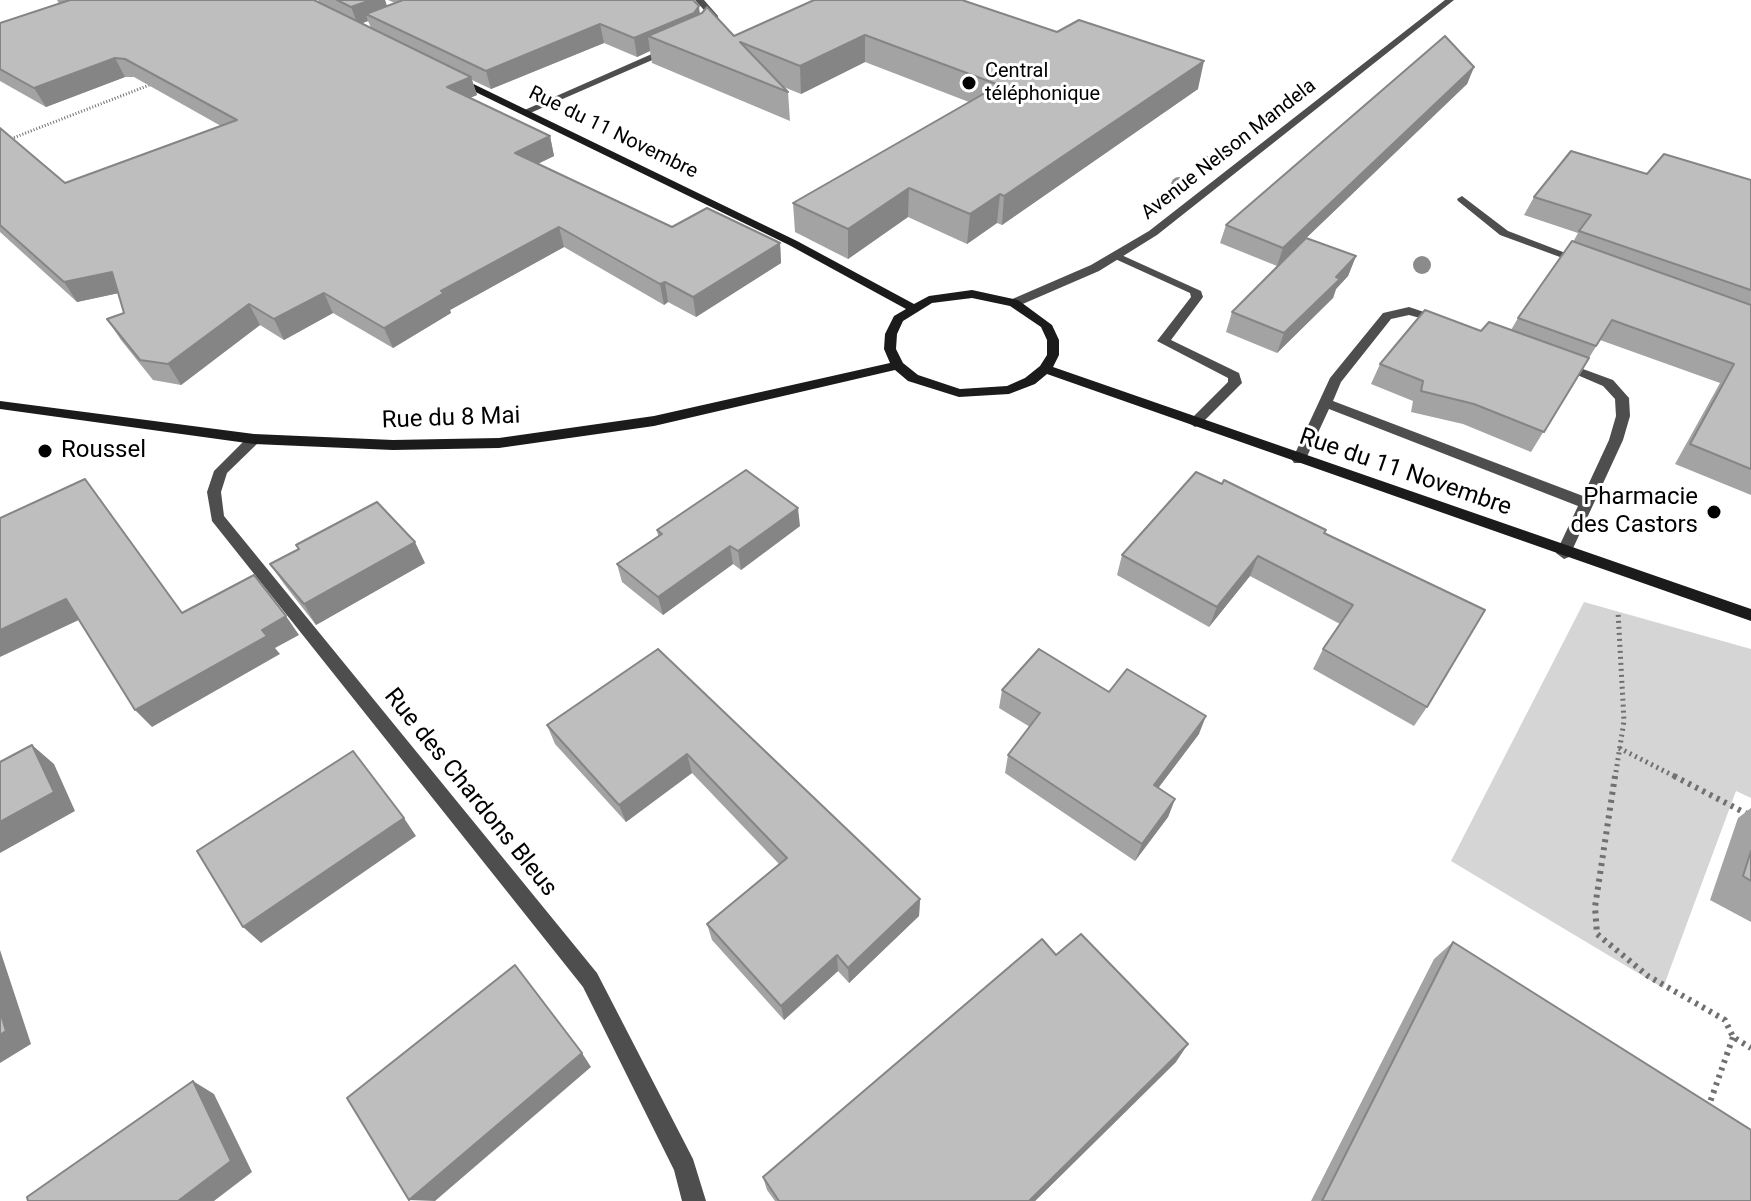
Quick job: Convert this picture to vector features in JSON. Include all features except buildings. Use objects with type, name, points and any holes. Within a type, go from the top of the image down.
[{"type":"street","points":[[699,0],[715,18],[701,35]]},
{"type":"street","name":"Avenue Nelson Mandela","points":[[1014,303],[1117,256],[1153,233],[1450,0]]},
{"type":"street","points":[[525,112],[686,42]]},
{"type":"street","name":"Rue du 11 Novembre","points":[[441,72],[793,243],[913,308]]},
{"type":"street","points":[[1462,199],[1504,233],[1591,265]]},
{"type":"street","points":[[1117,256],[1195,291],[1197,297],[1163,341],[1234,376],[1235,383],[1195,422]]},
{"type":"street","points":[[972,294],[1014,303],[1046,325],[1053,340],[1053,355],[1045,369],[1030,381],[1009,390],[959,393],[924,383],[898,365],[890,349],[891,334],[898,319],[929,300],[972,294]]},
{"type":"street","points":[[1299,460],[1335,381],[1387,316],[1409,311],[1461,327]]},
{"type":"street","points":[[1549,361],[1608,383],[1622,398],[1623,416],[1616,440],[1564,553]]},
{"type":"street","name":"Rue du 8 Mai","points":[[0,405],[254,439],[393,445],[499,443],[654,421],[898,365]]},
{"type":"street","name":"Rue du 11 Novembre","points":[[1045,369],[1564,553],[1751,615]]},
{"type":"street","points":[[1325,403],[1586,503]]},
{"type":"street","name":"Rue des Chardons Bleus","points":[[254,439],[221,471],[214,492],[217,517],[590,980],[685,1167],[694,1201]]},
{"type":"path","points":[[0,143],[157,82]]},
{"type":"path","points":[[1616,570],[1624,721],[1595,907],[1597,934],[1648,976],[1725,1020],[1733,1037],[1751,1048]]},
{"type":"path","points":[[1619,748],[1751,816]]},
{"type":"path","points":[[1706,1112],[1733,1037]]},
{"type":"shaded area","points":[[1584,602],[1751,649],[1751,798],[1736,791],[1663,988],[1451,861]]},
{"type":"place","name":"Central téléphonique","points":[[969,83]]},
{"type":"place","name":"Roussel","points":[[45,451]]},
{"type":"place","name":"Pharmacie des Castors","points":[[1714,512]]}]
